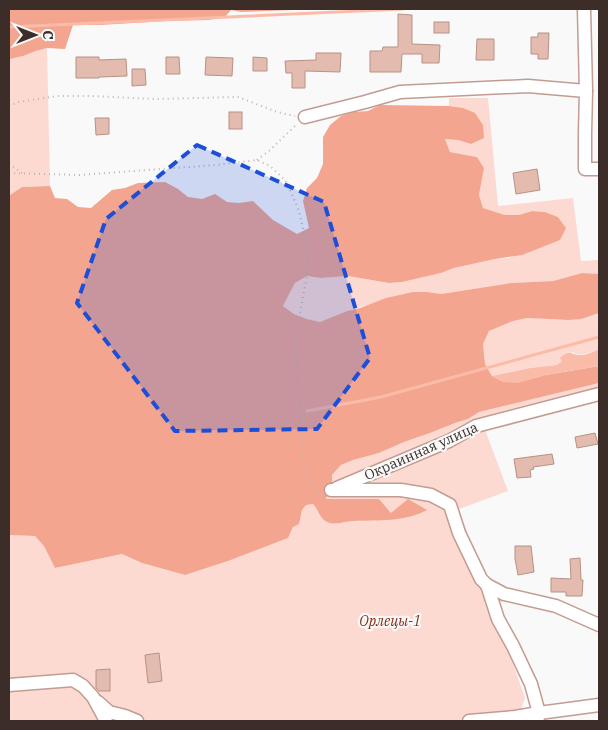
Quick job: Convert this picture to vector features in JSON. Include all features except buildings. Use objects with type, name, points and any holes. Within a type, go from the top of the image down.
[{"type":"street","points":[[584,9],[585,169],[599,169]]},
{"type":"street","points":[[305,117],[400,92],[528,86],[586,91]]},
{"type":"street","name":"Окраинная улица","points":[[331,490],[449,441],[476,426],[599,394]]},
{"type":"street","points":[[331,490],[401,490],[432,495],[450,505],[459,533],[481,579],[488,586],[504,594],[556,606],[599,625]]},
{"type":"street","points":[[488,586],[498,619],[531,684],[538,717]]},
{"type":"street","points":[[9,685],[73,680],[83,686],[92,697],[106,721]]},
{"type":"street","points":[[92,697],[109,712],[137,721]]},
{"type":"street","points":[[469,721],[538,717],[599,705]]},
{"type":"path","points":[[9,106],[19,102],[58,96],[156,99],[238,97],[277,112],[305,117]]},
{"type":"path","points":[[9,173],[79,175],[216,165],[256,160],[270,150],[305,117]]},
{"type":"path","points":[[256,160],[270,166],[286,181],[299,211],[308,246],[308,276],[301,307],[296,344],[302,453],[309,480],[320,494],[331,490]]},
{"type":"path","points":[[9,164],[24,174]]},
{"type":"highlighted area","points":[[197,145],[324,202],[370,358],[317,429],[175,431],[77,303],[106,219]]},
{"type":"green space","points":[[47,48],[50,186],[22,187],[9,197],[9,59]]},
{"type":"green space","points":[[449,98],[488,98],[498,206],[573,198],[581,261],[599,260],[599,274],[582,273],[553,281],[511,283],[441,294],[427,292],[400,295],[347,311],[320,322],[294,314],[283,306],[295,283],[307,276],[321,278],[348,276],[389,283],[402,282],[454,268],[495,259],[509,258],[566,228],[558,217],[545,212],[532,211],[519,215],[505,215],[483,208],[479,195],[484,168],[477,157],[450,152],[445,139],[471,144],[463,108],[449,106]]},
{"type":"green space","points":[[599,313],[599,349],[582,354],[572,352],[557,365],[530,368],[492,376],[485,364],[483,344],[489,331],[513,321],[527,318],[568,320]]},
{"type":"green space","name":"Орлецы-1","points":[[599,383],[599,392],[481,419],[508,491],[459,509],[525,698],[517,721],[9,721],[9,535],[35,536],[44,545],[55,568],[122,554],[142,563],[185,575],[288,538],[293,527],[299,523],[302,510],[306,505],[313,504],[322,518],[333,524],[351,521],[395,519],[420,514],[391,513],[379,499],[326,499],[332,483],[332,475],[341,465],[379,453],[468,419],[479,412]]},
{"type":"shaded area","points":[[9,9],[320,9],[241,12],[231,10],[225,17],[209,20],[73,25],[65,49],[47,48],[9,59]]},
{"type":"shaded area","points":[[380,105],[449,106],[463,108],[475,113],[483,125],[484,138],[471,144],[445,139],[450,152],[477,157],[484,168],[479,195],[483,208],[505,215],[519,215],[532,211],[545,212],[558,217],[566,228],[560,240],[522,255],[454,268],[402,282],[389,283],[348,276],[321,278],[307,276],[295,283],[283,306],[294,314],[320,322],[386,298],[413,292],[441,294],[511,283],[553,281],[582,273],[599,274],[599,313],[581,319],[527,318],[513,321],[489,331],[483,344],[485,364],[492,376],[504,382],[531,379],[599,366],[599,383],[479,412],[468,419],[379,453],[341,465],[332,475],[332,483],[326,499],[379,499],[391,513],[408,499],[427,510],[419,514],[410,517],[333,524],[322,518],[313,504],[306,505],[302,510],[299,524],[293,527],[288,538],[185,575],[142,563],[122,554],[55,568],[44,546],[35,536],[9,535],[10,195],[22,187],[50,186],[55,198],[67,199],[78,207],[91,208],[112,190],[138,183],[165,182],[188,197],[202,199],[215,194],[227,202],[253,201],[273,220],[297,234],[309,228],[303,201],[307,188],[317,178],[323,164],[323,137],[330,125],[341,116],[354,112],[368,111]]},
{"type":"shaded area","points":[[599,349],[599,366],[545,375],[518,383],[504,382],[492,376],[530,368],[557,365],[562,361],[560,358],[566,353],[583,355]]},
{"type":"waterway","points":[[9,27],[403,9]]},
{"type":"waterway","points":[[307,411],[381,397],[599,337]]}]
